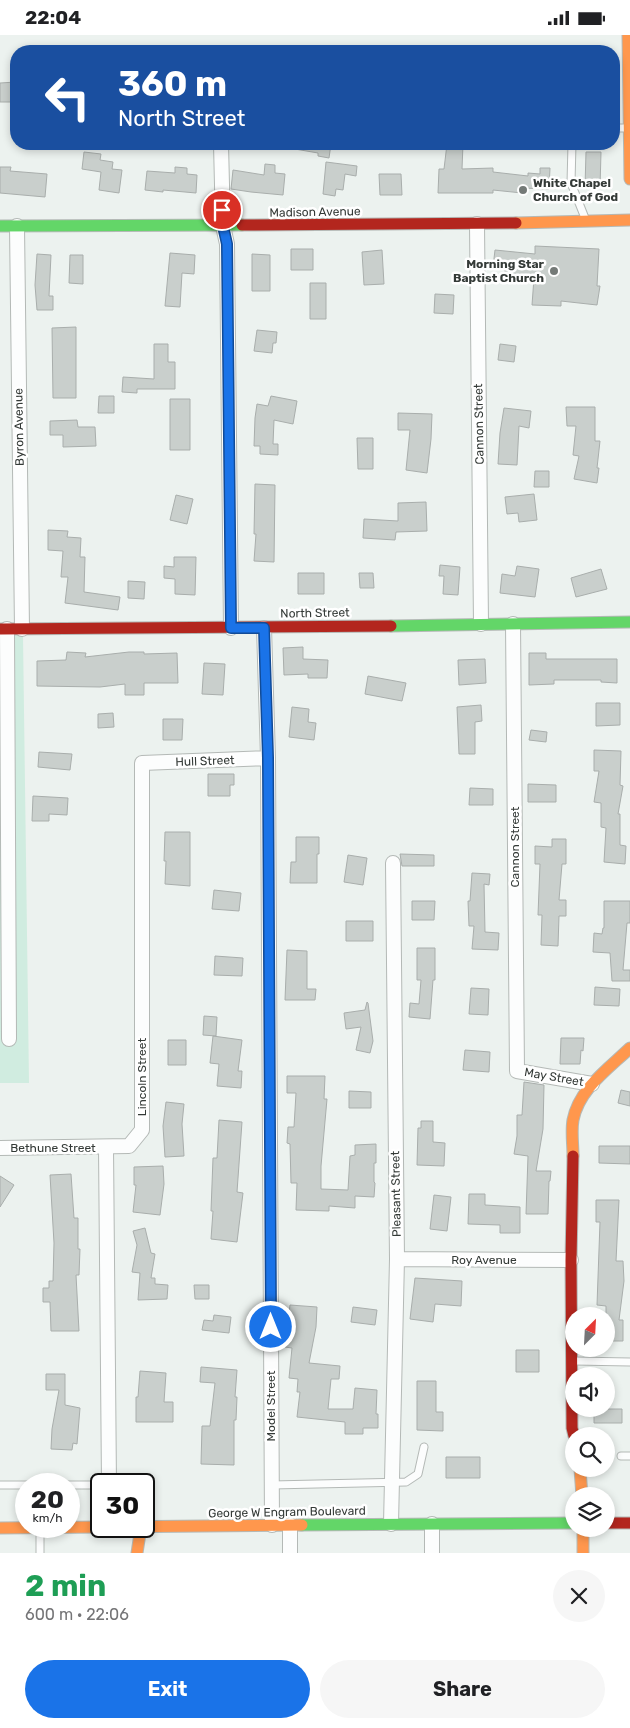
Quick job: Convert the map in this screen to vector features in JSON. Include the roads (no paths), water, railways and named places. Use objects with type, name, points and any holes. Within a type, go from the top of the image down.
[{"type":"street","points":[[629,40],[630,179]]},
{"type":"street","points":[[221,150],[223,226],[227,244],[231,628]]},
{"type":"street","name":"Madison Avenue","points":[[0,226],[477,224],[630,220]]},
{"type":"street","name":"Cannon Street","points":[[477,224],[482,624]]},
{"type":"street","name":"Byron Avenue","points":[[17,226],[22,629]]},
{"type":"street","name":"North Street","points":[[3,629],[630,623]]},
{"type":"street","name":"Cannon Street","points":[[513,624],[516,1071]]},
{"type":"street","name":"Model Street","points":[[264,628],[268,758],[272,1525]]},
{"type":"street","points":[[3,629],[9,1039]]},
{"type":"street","name":"Hull Street","points":[[142,763],[268,758]]},
{"type":"street","name":"Lincoln Street","points":[[106,1147],[129,1146],[142,1130],[142,763]]},
{"type":"street","name":"Pleasant Street","points":[[391,1525],[397,1259],[393,863]]},
{"type":"street","points":[[572,1427],[571,1260],[573,1121],[579,1103],[592,1084],[630,1048]]},
{"type":"street","name":"May Street","points":[[516,1071],[592,1084]]},
{"type":"street","points":[[106,1147],[109,1473]]},
{"type":"street","name":"Bethune Street","points":[[0,1148],[106,1147]]},
{"type":"street","name":"Roy Avenue","points":[[397,1259],[571,1260]]},
{"type":"street","name":"George W Engram Boulevard","points":[[155,1527],[565,1523]]},
{"type":"street","points":[[615,1523],[630,1523]]},
{"type":"street","points":[[432,1524],[432,1553]]},
{"type":"street","points":[[290,1525],[290,1553]]},
{"type":"street","name":"George W Engram Boulevard","points":[[0,1528],[15,1528]]},
{"type":"street","points":[[583,1537],[583,1553]]},
{"type":"street","points":[[137,1553],[139,1538]]},
{"type":"lane","points":[[572,150],[571,183],[586,221]]},
{"type":"lane","points":[[572,1361],[630,1362]]},
{"type":"lane","points":[[272,1485],[406,1482],[418,1474],[424,1447]]},
{"type":"lane","points":[[621,1456],[630,1456]]},
{"type":"lane","points":[[0,1485],[15,1485]]},
{"type":"lane","points":[[40,1538],[40,1553]]},
{"type":"place","name":"White Chapel Church of God","points":[[523,190]]},
{"type":"place","name":"Morning Star Baptist Church","points":[[554,271]]}]
